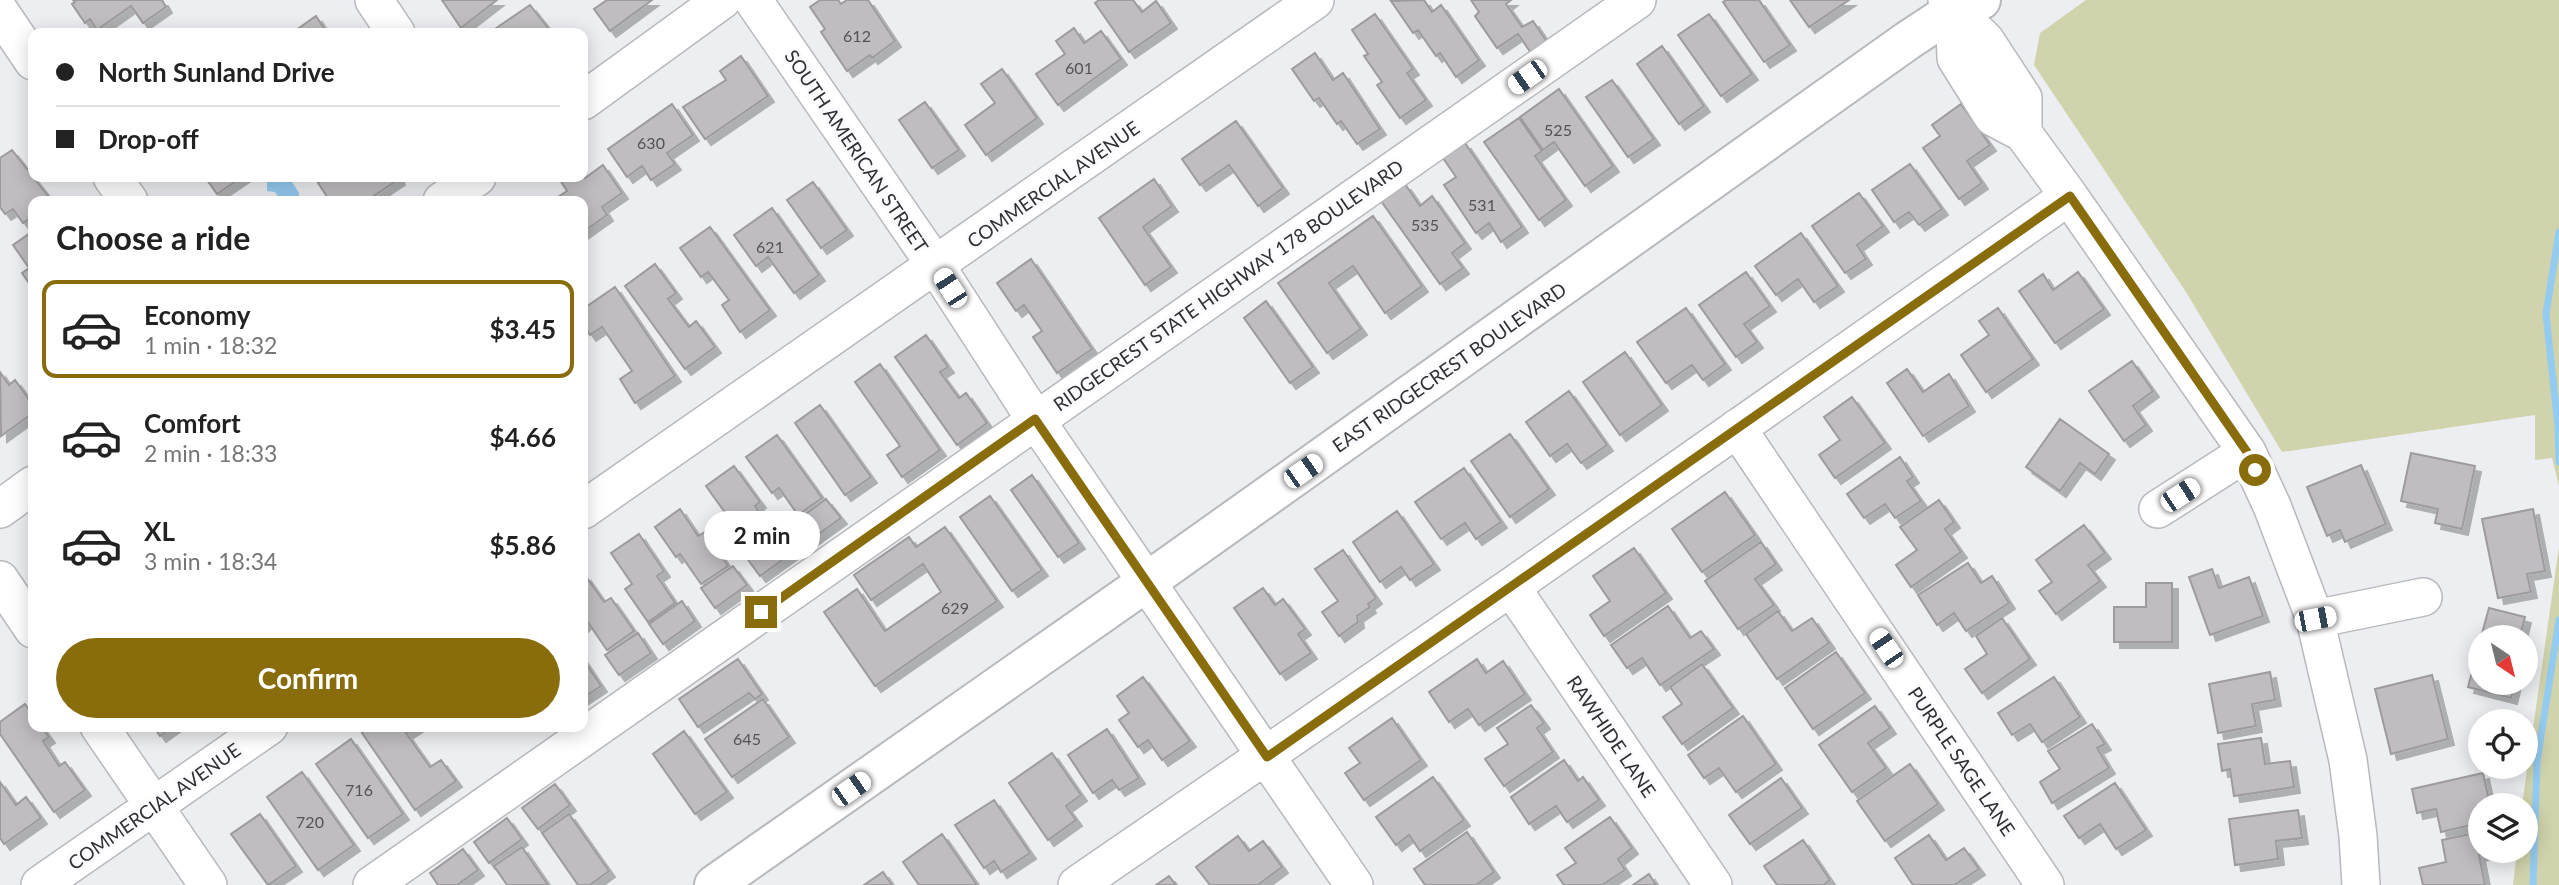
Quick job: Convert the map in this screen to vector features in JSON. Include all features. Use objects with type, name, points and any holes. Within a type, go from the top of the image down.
[{"type":"main road","name":"EAST RIDGECREST BOULEVARD","points":[[714,885],[1147,582],[1961,4]]},
{"type":"street","points":[[374,0],[393,28]]},
{"type":"street","points":[[588,97],[722,0]]},
{"type":"street","name":"SOUTH AMERICAN STREET","points":[[753,0],[936,266],[1035,419],[1354,885]]},
{"type":"street","name":"COMMERCIAL AVENUE","points":[[588,507],[1315,0]]},
{"type":"street","name":"RIDGECREST STATE HIGHWAY 178 BOULEVARD","points":[[372,885],[1637,0]]},
{"type":"street","points":[[1961,4],[1956,58],[1993,117],[2023,133],[2070,196],[2247,452],[2273,506],[2315,619],[2348,760],[2361,885]]},
{"type":"street","points":[[0,12],[28,54]]},
{"type":"street","points":[[449,196],[470,182]]},
{"type":"street","points":[[1077,885],[1267,757],[2070,196]]},
{"type":"street","name":"PURPLE SAGE LANE","points":[[1737,428],[2045,885]]},
{"type":"street","points":[[2158,509],[2247,452]]},
{"type":"street","points":[[0,509],[28,489]]},
{"type":"street","points":[[0,580],[28,622]]},
{"type":"street","name":"RAWHIDE LANE","points":[[1511,587],[1713,885]]},
{"type":"street","points":[[2315,619],[2423,597]]},
{"type":"street","points":[[103,732],[208,885]]},
{"type":"street","name":"COMMERCIAL AVENUE","points":[[40,885],[259,732]]},
{"type":"green space","points":[[2086,0],[2559,0],[2559,486],[2552,458],[2535,460],[2535,415],[2282,452],[2186,292],[2034,65],[2040,33]]},
{"type":"green space","points":[[2559,547],[2559,885],[2513,885],[2516,863],[2538,863],[2538,793],[2524,793],[2526,779],[2538,779],[2538,709],[2536,709]]},
{"type":"water","points":[[267,182],[292,182],[299,196],[278,196],[275,192],[267,191]]},
{"type":"building","points":[[73,0],[162,0],[166,7],[143,23],[131,6],[100,28],[96,28],[90,19],[85,23],[72,4],[75,2]]},
{"type":"building","points":[[442,0],[497,0],[461,28]]},
{"type":"building","points":[[607,0],[652,0],[610,31],[594,9]]},
{"type":"building","points":[[820,0],[838,0],[841,4],[847,0],[868,0],[895,41],[872,58],[870,55],[847,71],[821,32],[825,29],[810,7]]},
{"type":"building","points":[[1099,0],[1133,0],[1142,12],[1156,1],[1171,23],[1129,52],[1095,3]]},
{"type":"building","points":[[1424,0],[1432,12],[1441,5],[1479,60],[1456,77],[1440,53],[1436,56],[1418,30],[1413,33],[1391,1]]},
{"type":"building","points":[[1471,0],[1511,0],[1506,4],[1522,27],[1533,21],[1547,42],[1531,53],[1518,34],[1497,48],[1475,16],[1479,12]]},
{"type":"building","points":[[1759,0],[1790,45],[1764,62],[1723,2]]},
{"type":"building","points":[[1790,0],[1849,0],[1809,27]]},
{"type":"building","points":[[530,5],[548,28],[496,28]]},
{"type":"building","points":[[1375,14],[1413,69],[1407,73],[1426,100],[1400,118],[1377,85],[1382,82],[1364,56],[1368,54],[1352,30]]},
{"type":"building","points":[[1709,14],[1752,74],[1721,96],[1678,35]]},
{"type":"building","points":[[316,16],[324,28],[299,28]]},
{"type":"building","points":[[1074,28],[1084,43],[1101,31],[1121,59],[1058,105],[1036,74],[1065,54],[1056,41]]},
{"type":"building","points":[[1662,46],[1704,106],[1679,124],[1637,64]]},
{"type":"building","points":[[1315,53],[1333,80],[1343,73],[1380,129],[1357,144],[1341,121],[1337,124],[1319,98],[1314,101],[1292,69]]},
{"type":"building","points":[[741,56],[768,96],[705,139],[683,107],[726,80],[720,71]]},
{"type":"building","points":[[1002,69],[1037,118],[986,155],[965,125],[995,103],[981,84]]},
{"type":"building","points":[[1612,80],[1654,139],[1628,157],[1586,97]]},
{"type":"building","points":[[1559,89],[1613,166],[1585,186],[1554,142],[1543,150],[1520,117]]},
{"type":"building","points":[[925,102],[959,150],[932,168],[899,120]]},
{"type":"building","points":[[672,104],[693,135],[667,153],[675,164],[651,180],[642,166],[627,177],[608,149]]},
{"type":"building","points":[[1961,104],[1990,145],[1967,161],[1982,183],[1959,199],[1923,148],[1940,136],[1932,125]]},
{"type":"building","points":[[1519,118],[1542,151],[1535,156],[1566,200],[1539,220],[1484,142]]},
{"type":"building","points":[[1236,121],[1283,188],[1258,206],[1229,165],[1200,185],[1182,159]]},
{"type":"building","points":[[1465,143],[1522,227],[1501,242],[1489,223],[1476,233],[1444,185],[1456,177],[1443,158]]},
{"type":"building","points":[[12,150],[28,170],[28,182],[37,182],[48,196],[28,196],[28,220],[23,223],[13,209],[5,214],[0,207],[0,158]]},
{"type":"building","points":[[1910,164],[1942,209],[1919,225],[1909,212],[1894,222],[1872,190]]},
{"type":"building","points":[[603,165],[622,193],[602,207],[607,215],[588,228],[588,196],[560,196],[567,191],[561,182],[588,182],[588,176]]},
{"type":"building","points":[[1154,179],[1172,206],[1143,227],[1171,267],[1145,285],[1099,218]]},
{"type":"building","points":[[209,182],[235,182],[217,194]]},
{"type":"building","points":[[394,182],[374,196],[327,196],[318,183]]},
{"type":"building","points":[[813,182],[847,230],[821,248],[787,200]]},
{"type":"building","points":[[1405,184],[1420,206],[1432,196],[1465,243],[1452,253],[1463,268],[1440,284],[1381,201]]},
{"type":"building","points":[[1859,193],[1883,226],[1857,245],[1866,259],[1845,273],[1812,226]]},
{"type":"building","points":[[772,208],[819,275],[794,293],[768,257],[756,266],[734,235]]},
{"type":"building","points":[[1373,216],[1422,286],[1385,313],[1353,266],[1329,283],[1361,329],[1327,353],[1278,283]]},
{"type":"building","points":[[710,227],[770,310],[740,332],[722,305],[729,300],[708,272],[701,277],[680,248]]},
{"type":"building","points":[[1801,233],[1838,286],[1814,302],[1798,279],[1776,295],[1755,266]]},
{"type":"building","points":[[28,234],[28,267],[13,245]]},
{"type":"building","points":[[1031,259],[1092,349],[1057,373],[1033,337],[1042,331],[1024,305],[1016,311],[997,283]]},
{"type":"building","points":[[655,264],[676,293],[668,299],[689,327],[696,321],[715,347],[685,369],[625,286]]},
{"type":"building","points":[[28,269],[28,282],[22,273]]},
{"type":"building","points":[[1746,272],[1770,306],[1744,324],[1757,342],[1736,357],[1699,305]]},
{"type":"building","points":[[2078,272],[2104,309],[2055,343],[2019,291],[2043,274],[2053,290]]},
{"type":"building","points":[[615,287],[675,376],[635,403],[620,379],[632,371],[602,327],[590,335],[588,332],[588,306]]},
{"type":"building","points":[[1266,301],[1313,367],[1290,383],[1244,318]]},
{"type":"building","points":[[1686,308],[1725,364],[1703,380],[1692,365],[1666,383],[1637,342]]},
{"type":"building","points":[[1998,308],[2033,359],[1986,392],[1961,355],[1989,335],[1979,321]]},
{"type":"building","points":[[926,335],[948,367],[940,372],[959,398],[966,393],[987,423],[957,445],[895,357]]},
{"type":"building","points":[[1625,352],[1662,405],[1620,435],[1583,382]]},
{"type":"building","points":[[2132,361],[2153,391],[2133,406],[2146,425],[2124,441],[2089,391]]},
{"type":"building","points":[[880,364],[940,450],[902,477],[887,455],[900,446],[855,382]]},
{"type":"building","points":[[1907,369],[1923,392],[1949,374],[1969,406],[1923,436],[1887,383]]},
{"type":"building","points":[[0,372],[9,385],[15,380],[28,398],[28,417],[1,436]]},
{"type":"building","points":[[1569,391],[1607,445],[1581,463],[1567,444],[1550,456],[1526,422]]},
{"type":"building","points":[[1852,397],[1885,443],[1835,478],[1819,455],[1840,440],[1824,417]]},
{"type":"building","points":[[820,405],[871,477],[845,495],[795,423]]},
{"type":"building","points":[[2060,419],[2109,454],[2095,474],[2080,463],[2060,491],[2026,467]]},
{"type":"building","points":[[1510,434],[1549,489],[1510,517],[1471,461]]},
{"type":"building","points":[[777,435],[822,498],[798,515],[779,488],[772,493],[746,457]]},
{"type":"building","points":[[2411,453],[2475,466],[2462,529],[2435,523],[2438,509],[2401,501]]},
{"type":"building","points":[[1900,457],[1913,477],[1907,481],[1921,501],[1895,518],[1885,504],[1864,518],[1847,494]]},
{"type":"building","points":[[2361,465],[2386,524],[2345,542],[2340,530],[2327,536],[2307,487]]},
{"type":"building","points":[[734,466],[760,502],[755,506],[772,530],[749,546],[706,486]]},
{"type":"building","points":[[1464,468],[1501,522],[1476,539],[1465,523],[1441,539],[1415,502]]},
{"type":"building","points":[[1032,475],[1079,543],[1058,557],[1011,490]]},
{"type":"building","points":[[1725,492],[1755,535],[1702,572],[1672,529]]},
{"type":"building","points":[[990,496],[1042,570],[1012,591],[960,517]]},
{"type":"building","points":[[826,499],[841,518],[809,541],[795,522]]},
{"type":"building","points":[[1939,500],[1954,522],[1945,529],[1961,552],[1911,587],[1896,565],[1917,550],[1900,527]]},
{"type":"building","points":[[680,509],[698,536],[705,532],[728,566],[701,584],[680,554],[676,557],[655,527]]},
{"type":"building","points":[[2533,509],[2545,571],[2527,574],[2531,592],[2498,598],[2482,519]]},
{"type":"building","points":[[1397,511],[1434,564],[1410,580],[1401,567],[1380,582],[1353,542]]},
{"type":"building","points":[[2084,525],[2105,553],[2088,565],[2100,581],[2056,614],[2039,591],[2052,582],[2036,560]]},
{"type":"building","points":[[945,527],[997,601],[875,686],[824,612],[857,589],[885,631],[941,592],[923,564],[871,600],[854,575],[909,537],[916,547]]},
{"type":"building","points":[[639,534],[664,571],[657,576],[675,603],[648,622],[625,589],[632,584],[611,553]]},
{"type":"building","points":[[778,534],[792,553],[760,576],[746,557]]},
{"type":"building","points":[[1761,542],[1776,564],[1755,579],[1774,605],[1738,629],[1705,581]]},
{"type":"building","points":[[1634,548],[1666,593],[1604,636],[1590,615],[1610,601],[1593,576]]},
{"type":"building","points":[[1343,550],[1376,598],[1368,604],[1370,607],[1357,616],[1358,622],[1339,636],[1322,612],[1338,601],[1315,569]]},
{"type":"building","points":[[1968,563],[1981,583],[1992,576],[2009,603],[1966,631],[1954,613],[1937,625],[1918,595]]},
{"type":"building","points":[[733,566],[747,585],[715,608],[701,588]]},
{"type":"building","points":[[2212,569],[2219,588],[2249,577],[2263,616],[2210,635],[2189,577]]},
{"type":"building","points":[[588,579],[604,602],[611,598],[634,631],[607,650],[588,622]]},
{"type":"building","points":[[2146,583],[2172,583],[2172,642],[2114,642],[2114,607],[2146,607]]},
{"type":"building","points":[[1263,588],[1275,605],[1283,599],[1305,629],[1298,634],[1311,653],[1280,674],[1234,608]]},
{"type":"building","points":[[682,601],[695,621],[663,644],[649,624]]},
{"type":"building","points":[[1668,606],[1690,638],[1701,631],[1714,649],[1660,685],[1642,658],[1627,668],[1611,645]]},
{"type":"building","points":[[2489,608],[2525,617],[2523,625],[2484,625]]},
{"type":"building","points":[[1778,611],[1792,631],[1812,618],[1829,643],[1777,679],[1746,634]]},
{"type":"building","points":[[2002,618],[2030,659],[1982,693],[1965,669],[1987,654],[1976,636]]},
{"type":"building","points":[[638,633],[651,653],[619,675],[605,655]]},
{"type":"building","points":[[1836,652],[1865,693],[1813,729],[1785,688]]},
{"type":"building","points":[[738,659],[762,694],[755,699],[749,693],[698,727],[679,699]]},
{"type":"building","points":[[1477,659],[1486,673],[1503,661],[1525,694],[1479,725],[1468,709],[1449,722],[1429,692]]},
{"type":"building","points":[[1702,664],[1733,708],[1682,744],[1663,717],[1682,704],[1670,687]]},
{"type":"building","points":[[588,666],[601,686],[588,695]]},
{"type":"building","points":[[2270,672],[2275,700],[2252,704],[2256,726],[2218,733],[2209,684]]},
{"type":"building","points":[[2432,675],[2448,739],[2391,754],[2375,689]]},
{"type":"building","points":[[1143,677],[1190,741],[1162,760],[1148,740],[1138,747],[1119,720],[1129,713],[1117,696]]},
{"type":"building","points":[[2054,677],[2080,717],[2042,742],[2030,724],[2012,735],[1998,713]]},
{"type":"building","points":[[763,699],[789,737],[732,777],[705,739]]},
{"type":"building","points":[[25,704],[28,708],[28,732],[45,732],[49,737],[43,741],[59,766],[65,762],[85,790],[54,812],[0,734],[0,722]]},
{"type":"building","points":[[1531,705],[1544,723],[1537,728],[1553,752],[1504,786],[1485,759],[1508,744],[1497,728]]},
{"type":"building","points":[[1875,706],[1890,728],[1868,743],[1886,768],[1852,792],[1819,745]]},
{"type":"building","points":[[1743,716],[1776,764],[1736,792],[1719,768],[1704,778],[1688,755]]},
{"type":"building","points":[[1392,718],[1421,760],[1364,800],[1345,773],[1360,763],[1349,748]]},
{"type":"building","points":[[2092,724],[2105,744],[2097,748],[2109,768],[2052,803],[2040,782],[2060,769],[2048,751]]},
{"type":"building","points":[[1107,729],[1139,778],[1119,790],[1112,780],[1093,793],[1068,755]]},
{"type":"building","points":[[684,731],[727,792],[695,814],[653,754]]},
{"type":"building","points":[[408,732],[430,767],[441,760],[456,781],[415,810],[362,733]]},
{"type":"building","points":[[2261,738],[2265,764],[2290,761],[2294,787],[2234,796],[2230,769],[2222,771],[2218,744]]},
{"type":"building","points":[[351,739],[403,814],[368,838],[316,764]]},
{"type":"building","points":[[1052,753],[1081,795],[1066,806],[1076,820],[1048,840],[1009,783]]},
{"type":"building","points":[[1564,760],[1578,781],[1583,777],[1599,800],[1567,822],[1556,806],[1529,824],[1511,797]]},
{"type":"building","points":[[1910,764],[1938,804],[1885,841],[1857,801]]},
{"type":"building","points":[[302,772],[354,845],[318,870],[267,797]]},
{"type":"building","points":[[2468,776],[2468,779],[2484,779],[2487,793],[2468,793],[2468,826],[2441,832],[2436,809],[2417,813],[2412,789]]},
{"type":"building","points":[[1433,777],[1464,820],[1420,851],[1409,835],[1396,845],[1376,817]]},
{"type":"building","points":[[1781,778],[1802,808],[1750,844],[1729,815]]},
{"type":"building","points":[[0,782],[16,805],[26,797],[41,818],[4,844],[0,838]]},
{"type":"building","points":[[2115,783],[2146,830],[2116,849],[2100,824],[2079,838],[2064,816]]},
{"type":"building","points":[[555,784],[570,805],[538,829],[522,808]]},
{"type":"building","points":[[994,800],[1030,853],[1001,872],[994,861],[984,868],[955,825]]},
{"type":"building","points":[[2298,810],[2302,838],[2276,841],[2278,859],[2235,865],[2229,819]]},
{"type":"building","points":[[260,814],[296,866],[268,885],[231,834]]},
{"type":"building","points":[[569,814],[609,871],[590,885],[578,885],[542,833]]},
{"type":"building","points":[[1610,817],[1632,848],[1618,859],[1625,870],[1602,885],[1564,885],[1557,875],[1576,863],[1565,848]]},
{"type":"building","points":[[507,818],[522,839],[489,863],[474,842]]},
{"type":"building","points":[[1467,832],[1494,872],[1476,885],[1425,885],[1414,869]]},
{"type":"building","points":[[942,834],[977,885],[919,885],[903,862]]},
{"type":"building","points":[[1929,835],[1946,860],[1964,848],[1979,869],[1954,885],[1913,885],[1895,858]]},
{"type":"building","points":[[2468,835],[2468,863],[2481,863],[2485,885],[2423,885],[2419,868],[2446,862],[2442,840]]},
{"type":"building","points":[[1238,836],[1249,851],[1263,841],[1282,867],[1258,885],[1210,885],[1196,867]]},
{"type":"building","points":[[1803,840],[1830,880],[1823,885],[1777,885],[1764,866]]},
{"type":"building","points":[[522,847],[548,885],[507,885],[494,866]]},
{"type":"building","points":[[463,849],[478,870],[457,885],[438,885],[430,873]]},
{"type":"building","points":[[883,872],[892,885],[864,885]]},
{"type":"building","points":[[1649,874],[1656,885],[1633,885]]},
{"type":"building","points":[[1169,876],[1176,885],[1156,885]]},
{"type":"waterway","points":[[2559,232],[2546,314],[2559,462]]},
{"type":"waterway","points":[[2533,885],[2537,762],[2559,620]]},
{"type":"route","points":[[761,612],[1035,419],[1267,757],[2070,196],[2247,452],[2255,470]]}]
